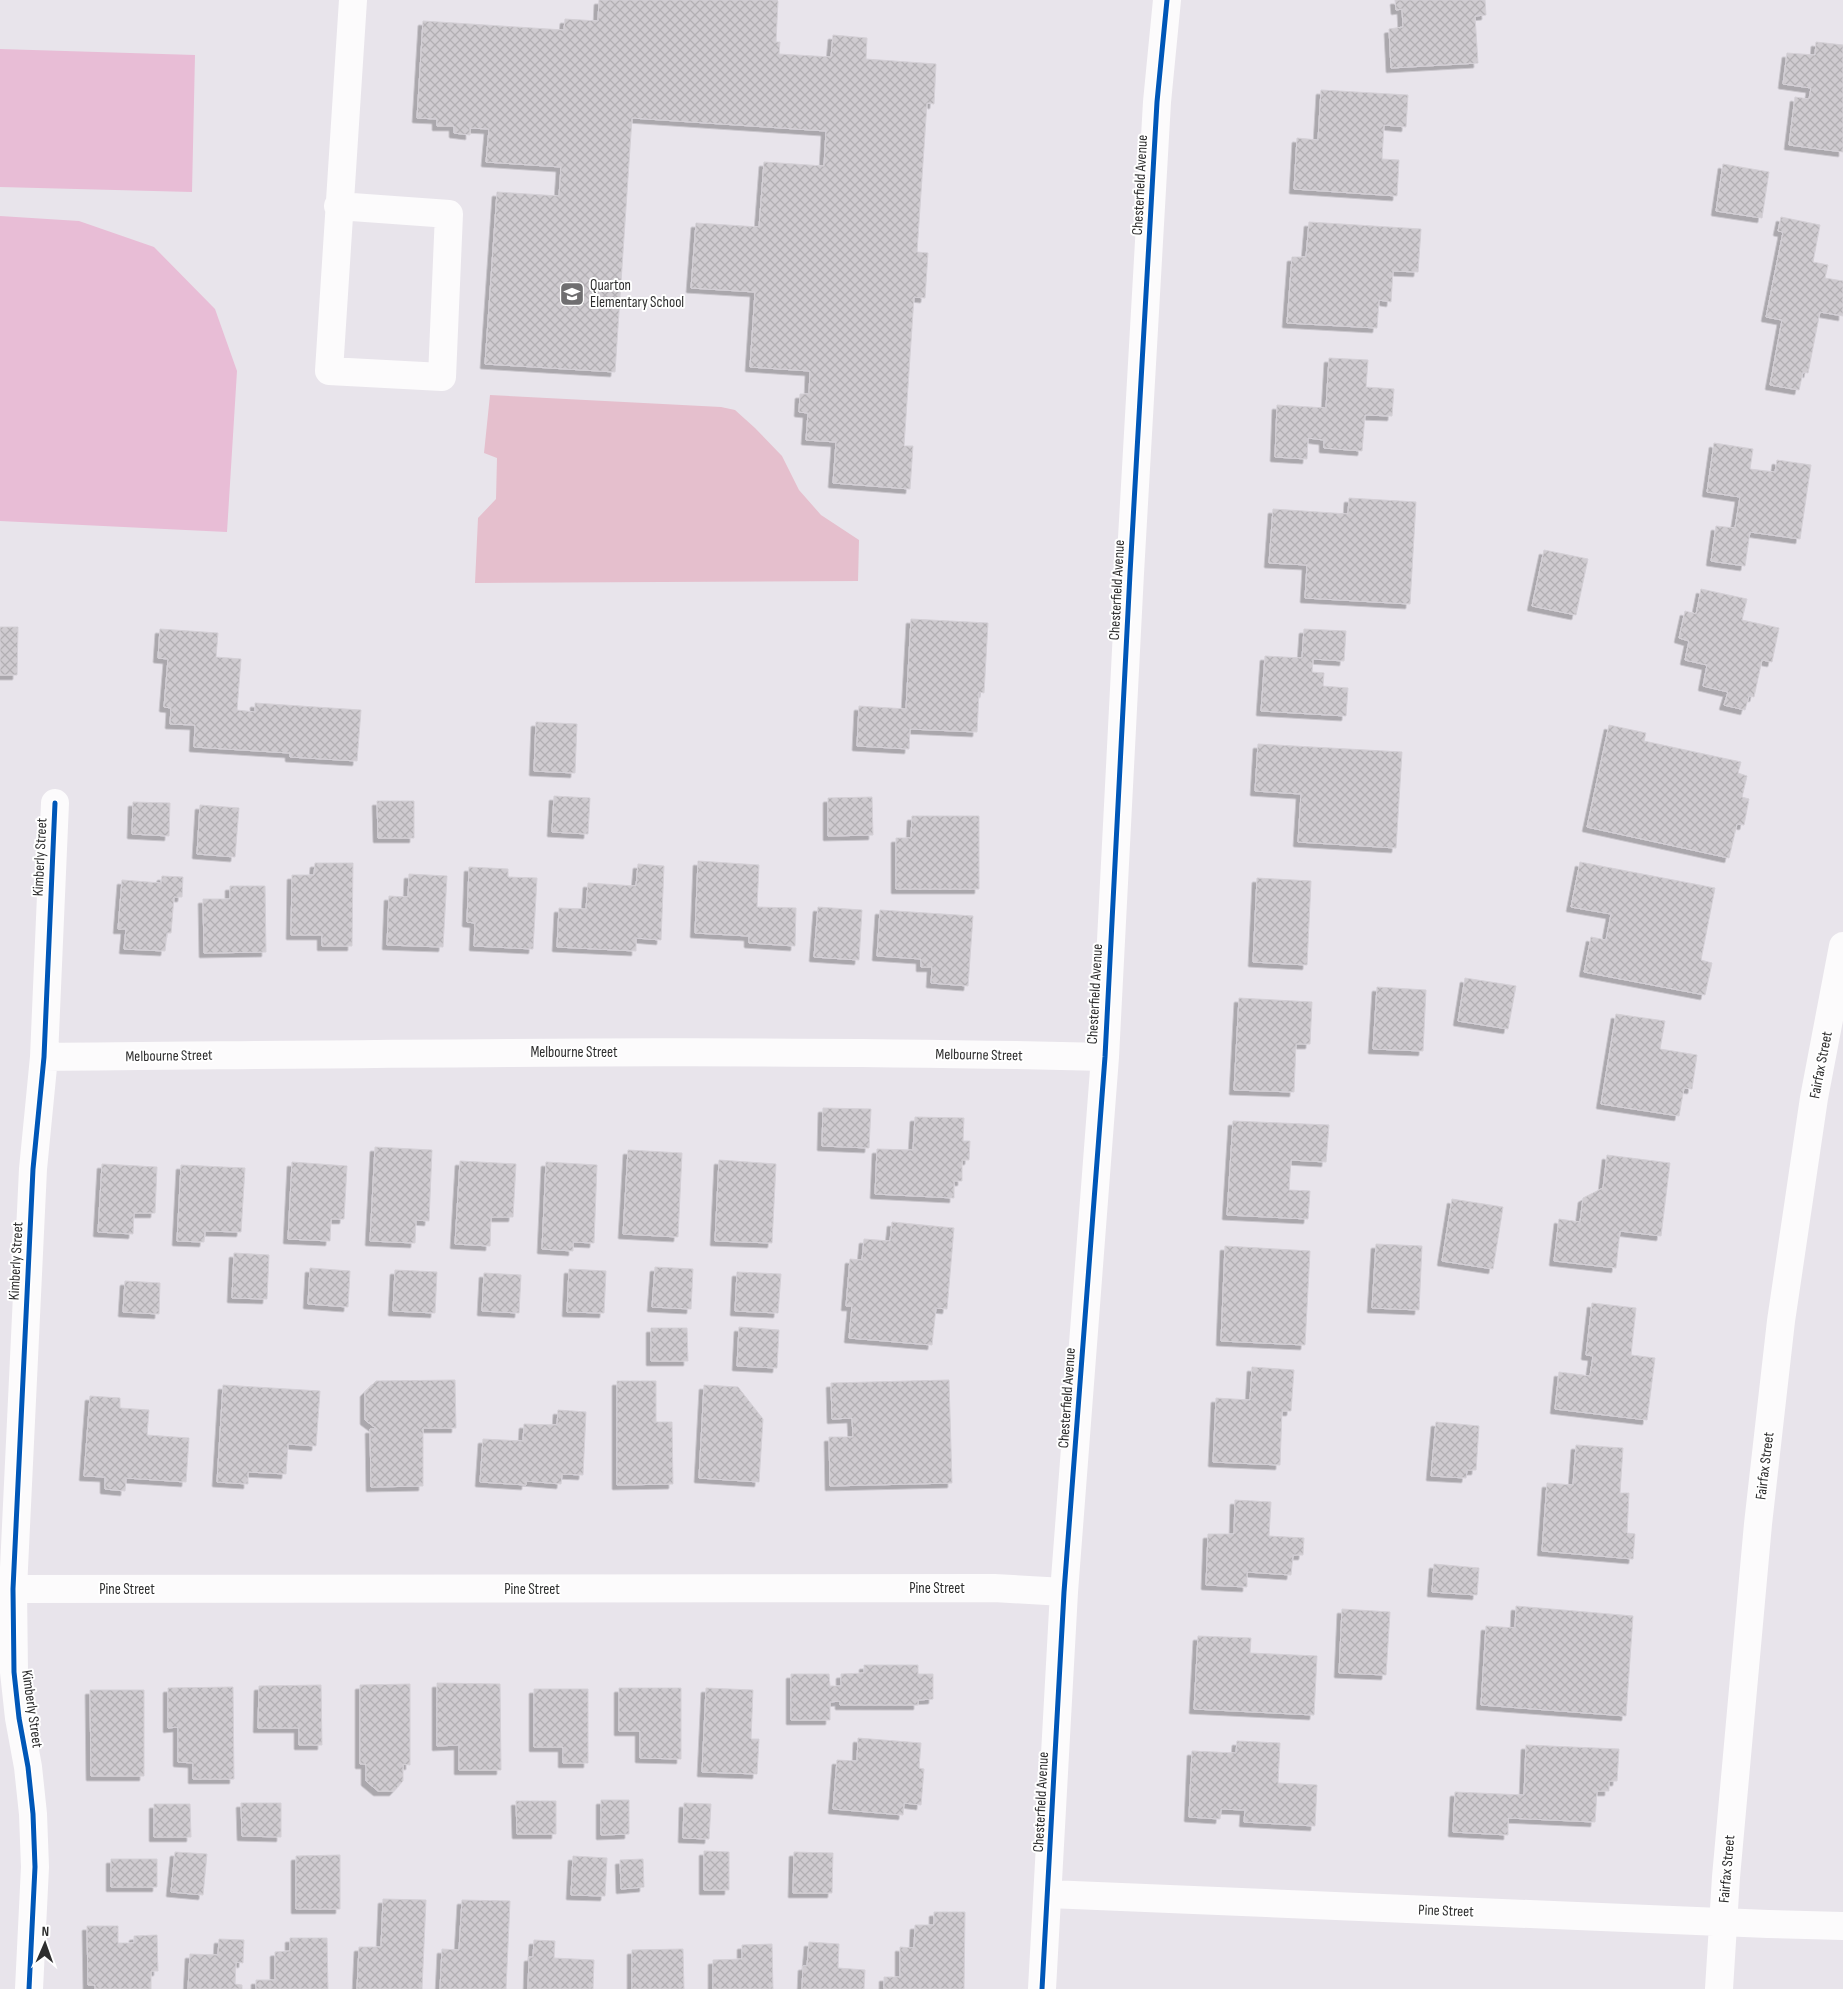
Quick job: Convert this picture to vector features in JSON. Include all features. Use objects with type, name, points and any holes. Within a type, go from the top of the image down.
[{"type":"street","points":[[338,206],[449,214],[442,377],[329,371],[338,206],[353,0]]},
{"type":"street","name":"Chesterfield Avenue","points":[[1042,1989],[1049,1894],[1064,1592],[1105,1057],[1155,141],[1167,0]]},
{"type":"street","name":"Kimberly Street","points":[[29,1989],[35,1867],[33,1814],[28,1768],[18,1718],[6,1589],[33,1170],[44,1057],[55,803]]},
{"type":"street","name":"Fairfax Street","points":[[1719,1989],[1722,1922],[1758,1524],[1781,1321],[1814,1098],[1843,946]]},
{"type":"street","name":"Melbourne Street","points":[[44,1057],[574,1052],[1105,1057]]},
{"type":"street","name":"Pine Street","points":[[6,1589],[994,1588],[1064,1592]]},
{"type":"street","name":"Pine Street","points":[[1049,1894],[1843,1926]]},
{"type":"shaded area","points":[[0,49],[195,55],[192,192],[0,187]]},
{"type":"shaded area","points":[[0,216],[79,221],[154,247],[215,309],[237,371],[227,532],[0,521]]},
{"type":"shaded area","points":[[490,395],[721,407],[735,410],[782,456],[799,490],[821,515],[859,540],[858,581],[475,583],[478,518],[496,499],[497,458],[484,453]]},
{"type":"building","points":[[599,0],[777,0],[776,42],[780,42],[779,54],[831,57],[833,35],[867,38],[866,59],[936,64],[934,104],[927,103],[917,252],[928,253],[925,298],[914,297],[904,446],[913,446],[910,489],[833,483],[836,442],[806,440],[808,413],[799,412],[800,394],[809,394],[810,371],[750,367],[755,292],[691,288],[696,223],[759,227],[764,162],[824,166],[826,131],[632,118],[615,372],[485,364],[497,192],[559,196],[561,167],[486,162],[489,129],[470,128],[470,135],[454,133],[454,126],[437,126],[437,119],[417,118],[423,21],[564,30],[565,19],[598,21]]},
{"type":"building","points":[[1395,0],[1485,0],[1486,15],[1475,16],[1478,63],[1391,68],[1389,29],[1403,27],[1402,9],[1396,10]]},
{"type":"building","points":[[1816,42],[1843,45],[1843,152],[1789,145],[1795,97],[1809,99],[1811,88],[1783,84],[1787,53],[1815,55]]},
{"type":"building","points":[[1321,90],[1408,95],[1406,127],[1384,125],[1382,159],[1399,160],[1397,196],[1294,189],[1297,138],[1318,140]]},
{"type":"building","points":[[1723,164],[1769,172],[1762,218],[1716,211]]},
{"type":"building","points":[[1781,217],[1820,225],[1813,262],[1828,265],[1825,278],[1843,281],[1843,316],[1820,312],[1808,373],[1803,372],[1799,390],[1770,385],[1782,320],[1766,317],[1783,232],[1778,231]]},
{"type":"building","points":[[1309,222],[1421,229],[1418,272],[1393,271],[1391,302],[1379,300],[1377,328],[1287,323],[1292,257],[1306,257]]},
{"type":"building","points":[[1329,358],[1368,360],[1366,387],[1394,389],[1392,416],[1365,415],[1362,451],[1324,448],[1324,440],[1308,438],[1307,459],[1275,457],[1277,405],[1326,408]]},
{"type":"building","points":[[1714,443],[1753,449],[1750,469],[1775,472],[1777,460],[1811,465],[1800,539],[1750,532],[1745,566],[1711,561],[1716,526],[1735,528],[1740,497],[1707,492]]},
{"type":"building","points":[[1349,498],[1416,502],[1410,604],[1305,598],[1307,565],[1269,563],[1273,509],[1348,514]]},
{"type":"building","points":[[1544,550],[1588,559],[1576,615],[1532,606]]},
{"type":"building","points":[[1701,589],[1747,599],[1742,620],[1779,628],[1772,662],[1762,660],[1754,697],[1749,696],[1745,710],[1724,705],[1728,692],[1703,686],[1707,665],[1685,660],[1689,641],[1679,638],[1685,611],[1696,614]]},
{"type":"building","points":[[911,619],[988,623],[984,693],[979,692],[977,732],[910,729],[909,749],[857,746],[859,706],[906,709]]},
{"type":"building","points":[[0,627],[18,627],[17,675],[0,675]]},
{"type":"building","points":[[160,629],[218,633],[216,657],[241,659],[237,710],[255,712],[255,703],[361,710],[357,761],[290,757],[290,753],[194,747],[195,725],[170,724],[171,708],[164,707],[168,659],[158,658]]},
{"type":"building","points":[[1304,629],[1346,631],[1344,661],[1313,659],[1312,672],[1324,673],[1323,686],[1348,688],[1346,716],[1261,711],[1265,656],[1302,658]]},
{"type":"building","points":[[536,722],[577,724],[575,773],[534,771]]},
{"type":"building","points":[[1609,725],[1646,733],[1644,741],[1741,762],[1738,773],[1747,776],[1742,797],[1749,799],[1744,825],[1737,824],[1729,858],[1587,827]]},
{"type":"building","points":[[1258,744],[1402,752],[1396,848],[1298,842],[1301,794],[1255,791]]},
{"type":"building","points":[[554,796],[590,798],[588,834],[552,832]]},
{"type":"building","points":[[872,797],[873,835],[828,836],[828,798]]},
{"type":"building","points":[[377,801],[414,801],[414,838],[378,838]]},
{"type":"building","points":[[133,802],[170,803],[169,836],[132,834]]},
{"type":"building","points":[[200,805],[239,808],[235,857],[197,854]]},
{"type":"building","points":[[912,816],[979,816],[979,889],[896,889],[896,838],[911,838]]},
{"type":"building","points":[[698,861],[759,865],[757,907],[796,908],[795,946],[749,943],[749,936],[695,933]]},
{"type":"building","points":[[1580,862],[1715,888],[1701,960],[1712,963],[1705,995],[1584,972],[1591,937],[1606,940],[1611,914],[1571,907]]},
{"type":"building","points":[[315,863],[353,863],[352,946],[322,946],[322,935],[291,935],[292,875],[314,875]]},
{"type":"building","points":[[638,864],[664,866],[661,940],[636,938],[636,951],[557,947],[559,908],[586,909],[588,883],[636,886]]},
{"type":"building","points":[[469,867],[508,869],[508,877],[537,878],[533,949],[474,946],[475,923],[467,922]]},
{"type":"building","points":[[409,874],[447,876],[443,947],[387,945],[389,896],[408,897]]},
{"type":"building","points":[[162,876],[183,877],[182,897],[174,897],[171,933],[167,933],[165,951],[124,949],[126,929],[118,929],[122,880],[161,883]]},
{"type":"building","points":[[1257,878],[1311,881],[1307,965],[1253,962]]},
{"type":"building","points":[[230,886],[265,886],[266,952],[204,953],[203,899],[230,899]]},
{"type":"building","points":[[818,907],[862,910],[859,960],[814,957]]},
{"type":"building","points":[[880,910],[973,916],[968,986],[931,983],[932,967],[921,967],[921,959],[877,956]]},
{"type":"building","points":[[1465,978],[1516,986],[1508,1029],[1458,1021]]},
{"type":"building","points":[[1377,987],[1426,990],[1423,1051],[1373,1049]]},
{"type":"building","points":[[1239,998],[1312,1002],[1310,1044],[1296,1044],[1294,1092],[1234,1090]]},
{"type":"building","points":[[1616,1014],[1665,1021],[1660,1049],[1697,1055],[1692,1089],[1684,1088],[1679,1116],[1601,1104]]},
{"type":"building","points":[[823,1108],[871,1109],[869,1148],[822,1146]]},
{"type":"building","points":[[915,1117],[964,1118],[963,1141],[970,1141],[969,1160],[962,1160],[962,1181],[954,1181],[954,1198],[875,1194],[877,1149],[913,1150]]},
{"type":"building","points":[[1233,1121],[1329,1125],[1326,1162],[1291,1160],[1289,1190],[1310,1191],[1308,1219],[1227,1215]]},
{"type":"building","points":[[375,1147],[432,1150],[429,1221],[416,1220],[415,1243],[370,1241]]},
{"type":"building","points":[[628,1150],[682,1153],[678,1237],[623,1234]]},
{"type":"building","points":[[1607,1155],[1670,1163],[1661,1236],[1620,1231],[1616,1268],[1554,1261],[1559,1219],[1580,1222],[1583,1198],[1603,1188]]},
{"type":"building","points":[[719,1160],[776,1164],[772,1243],[715,1241]]},
{"type":"building","points":[[460,1161],[516,1164],[513,1217],[491,1217],[490,1246],[455,1244]]},
{"type":"building","points":[[292,1162],[347,1166],[344,1219],[331,1219],[330,1241],[288,1239]]},
{"type":"building","points":[[546,1162],[597,1165],[594,1243],[573,1242],[573,1251],[542,1249]]},
{"type":"building","points":[[102,1164],[157,1167],[155,1213],[134,1213],[133,1234],[98,1232]]},
{"type":"building","points":[[181,1165],[245,1168],[241,1232],[205,1231],[204,1242],[177,1241]]},
{"type":"building","points":[[1452,1199],[1503,1207],[1493,1269],[1442,1261]]},
{"type":"building","points":[[892,1222],[954,1228],[947,1309],[936,1308],[932,1345],[849,1338],[852,1306],[846,1306],[850,1259],[862,1260],[864,1239],[890,1241]]},
{"type":"building","points":[[1376,1244],[1422,1246],[1419,1310],[1372,1308]]},
{"type":"building","points":[[1225,1246],[1310,1251],[1305,1345],[1221,1341]]},
{"type":"building","points":[[234,1253],[269,1255],[267,1299],[232,1298]]},
{"type":"building","points":[[655,1267],[693,1269],[691,1309],[652,1307]]},
{"type":"building","points":[[310,1268],[350,1271],[348,1307],[308,1304]]},
{"type":"building","points":[[569,1269],[606,1271],[604,1313],[567,1312]]},
{"type":"building","points":[[395,1270],[437,1272],[435,1313],[393,1311]]},
{"type":"building","points":[[737,1272],[781,1274],[778,1313],[735,1311]]},
{"type":"building","points":[[484,1273],[521,1275],[519,1313],[482,1311]]},
{"type":"building","points":[[125,1281],[160,1283],[159,1314],[123,1312]]},
{"type":"building","points":[[1592,1303],[1636,1308],[1631,1355],[1655,1358],[1647,1420],[1555,1409],[1559,1372],[1590,1376],[1593,1356],[1586,1355]]},
{"type":"building","points":[[739,1327],[779,1330],[777,1368],[737,1366]]},
{"type":"building","points":[[651,1328],[687,1328],[688,1361],[651,1361]]},
{"type":"building","points":[[1252,1367],[1294,1370],[1291,1411],[1282,1411],[1280,1465],[1213,1462],[1216,1398],[1250,1400]]},
{"type":"building","points":[[455,1380],[456,1428],[423,1428],[423,1486],[371,1487],[370,1429],[377,1429],[365,1420],[365,1392],[376,1381]]},
{"type":"building","points":[[949,1380],[952,1483],[830,1486],[829,1437],[853,1437],[852,1418],[832,1419],[831,1383]]},
{"type":"building","points":[[617,1381],[656,1381],[656,1422],[672,1422],[673,1484],[617,1485]]},
{"type":"building","points":[[223,1385],[320,1391],[316,1446],[288,1444],[286,1474],[248,1472],[248,1484],[217,1482]]},
{"type":"building","points":[[704,1385],[738,1387],[763,1419],[759,1482],[699,1478]]},
{"type":"building","points":[[90,1396],[120,1398],[120,1408],[149,1410],[147,1435],[189,1438],[186,1482],[126,1478],[125,1491],[105,1489],[105,1477],[84,1476]]},
{"type":"building","points":[[558,1410],[586,1412],[583,1475],[562,1474],[561,1484],[526,1481],[526,1485],[480,1482],[483,1439],[523,1441],[524,1424],[557,1425]]},
{"type":"building","points":[[1436,1422],[1479,1426],[1476,1470],[1467,1470],[1466,1478],[1431,1476]]},
{"type":"building","points":[[1576,1445],[1623,1448],[1620,1493],[1629,1493],[1627,1533],[1635,1534],[1633,1559],[1542,1551],[1547,1483],[1573,1485]]},
{"type":"building","points":[[1235,1500],[1271,1502],[1269,1536],[1304,1538],[1303,1555],[1293,1555],[1291,1575],[1247,1572],[1247,1587],[1206,1585],[1208,1534],[1234,1534]]},
{"type":"building","points":[[1434,1564],[1479,1568],[1477,1595],[1432,1592]]},
{"type":"building","points":[[1516,1606],[1633,1616],[1626,1716],[1481,1705],[1486,1626],[1515,1628]]},
{"type":"building","points":[[1342,1609],[1390,1612],[1386,1675],[1339,1673]]},
{"type":"building","points":[[1198,1636],[1251,1638],[1250,1653],[1317,1656],[1314,1715],[1194,1709]]},
{"type":"building","points":[[864,1665],[918,1665],[918,1674],[933,1674],[933,1699],[918,1700],[918,1705],[840,1705],[840,1701],[830,1702],[830,1720],[791,1720],[791,1674],[829,1674],[830,1686],[841,1686],[841,1674],[864,1673]]},
{"type":"building","points":[[437,1683],[500,1684],[501,1770],[459,1770],[459,1745],[437,1746]]},
{"type":"building","points":[[410,1684],[410,1765],[403,1764],[403,1781],[394,1791],[378,1791],[366,1781],[366,1764],[360,1764],[360,1685]]},
{"type":"building","points":[[321,1685],[322,1745],[299,1745],[299,1728],[258,1728],[259,1686]]},
{"type":"building","points":[[233,1687],[234,1779],[193,1779],[193,1763],[178,1762],[178,1727],[168,1728],[168,1688]]},
{"type":"building","points":[[619,1688],[681,1688],[681,1759],[640,1758],[640,1731],[619,1731]]},
{"type":"building","points":[[706,1688],[753,1690],[751,1739],[759,1739],[757,1774],[702,1772]]},
{"type":"building","points":[[534,1689],[588,1689],[588,1763],[563,1763],[563,1747],[534,1747]]},
{"type":"building","points":[[90,1690],[144,1690],[144,1776],[91,1776]]},
{"type":"building","points":[[858,1738],[921,1743],[919,1768],[924,1769],[921,1805],[904,1803],[903,1815],[833,1809],[837,1760],[857,1761]]},
{"type":"building","points":[[1237,1741],[1280,1743],[1278,1783],[1317,1785],[1315,1826],[1244,1822],[1245,1810],[1221,1809],[1220,1819],[1189,1817],[1192,1751],[1236,1753]]},
{"type":"building","points":[[1526,1745],[1619,1749],[1617,1781],[1609,1781],[1609,1791],[1597,1791],[1595,1822],[1508,1818],[1508,1835],[1453,1832],[1455,1792],[1524,1795]]},
{"type":"building","points":[[601,1800],[629,1800],[629,1834],[601,1835]]},
{"type":"building","points":[[516,1801],[556,1801],[556,1834],[517,1834]]},
{"type":"building","points":[[241,1803],[281,1803],[281,1837],[242,1836]]},
{"type":"building","points":[[684,1803],[711,1804],[709,1839],[683,1838]]},
{"type":"building","points":[[154,1804],[190,1804],[191,1837],[154,1837]]},
{"type":"building","points":[[704,1851],[729,1852],[729,1890],[704,1890]]},
{"type":"building","points":[[175,1852],[207,1854],[203,1895],[171,1892]]},
{"type":"building","points":[[794,1852],[833,1853],[832,1893],[793,1893]]},
{"type":"building","points":[[340,1855],[340,1909],[296,1909],[296,1856]]},
{"type":"building","points":[[573,1856],[607,1858],[605,1896],[571,1895]]},
{"type":"building","points":[[111,1859],[157,1859],[157,1887],[111,1887]]},
{"type":"building","points":[[643,1859],[644,1887],[621,1889],[620,1860]]},
{"type":"building","points":[[383,1899],[426,1900],[422,1989],[357,1989],[359,1947],[381,1947]]},
{"type":"building","points":[[462,1900],[510,1901],[506,1989],[440,1989],[442,1949],[459,1950]]},
{"type":"building","points":[[934,1912],[965,1912],[964,1989],[884,1989],[884,1977],[900,1977],[900,1947],[914,1948],[915,1925],[934,1925]]},
{"type":"building","points":[[87,1926],[118,1926],[118,1943],[134,1943],[134,1936],[157,1935],[158,1971],[151,1971],[151,1989],[95,1989],[95,1985],[88,1985]]},
{"type":"building","points":[[290,1938],[327,1938],[328,1989],[256,1989],[256,1980],[275,1980],[275,1952],[290,1951]]},
{"type":"building","points":[[219,1939],[244,1940],[243,1963],[236,1962],[235,1984],[242,1985],[242,1989],[188,1989],[190,1954],[218,1955]]},
{"type":"building","points":[[534,1940],[555,1941],[554,1958],[594,1960],[593,1989],[528,1989],[529,1957],[533,1957]]},
{"type":"building","points":[[809,1942],[839,1944],[838,1968],[865,1970],[864,1989],[802,1989],[803,1966],[807,1966]]},
{"type":"building","points":[[772,1944],[773,1989],[713,1989],[713,1960],[742,1959],[742,1945]]},
{"type":"building","points":[[683,1949],[684,1989],[632,1989],[632,1950]]},
{"type":"cycle path","points":[[1042,1989],[1064,1592],[1105,1057],[1157,102],[1167,0]]},
{"type":"cycle path","points":[[29,1989],[35,1867],[33,1814],[14,1672],[13,1589],[33,1169],[44,1057],[55,803]]},
{"type":"place","name":"Quarton Elementary School","points":[[572,294]]}]
